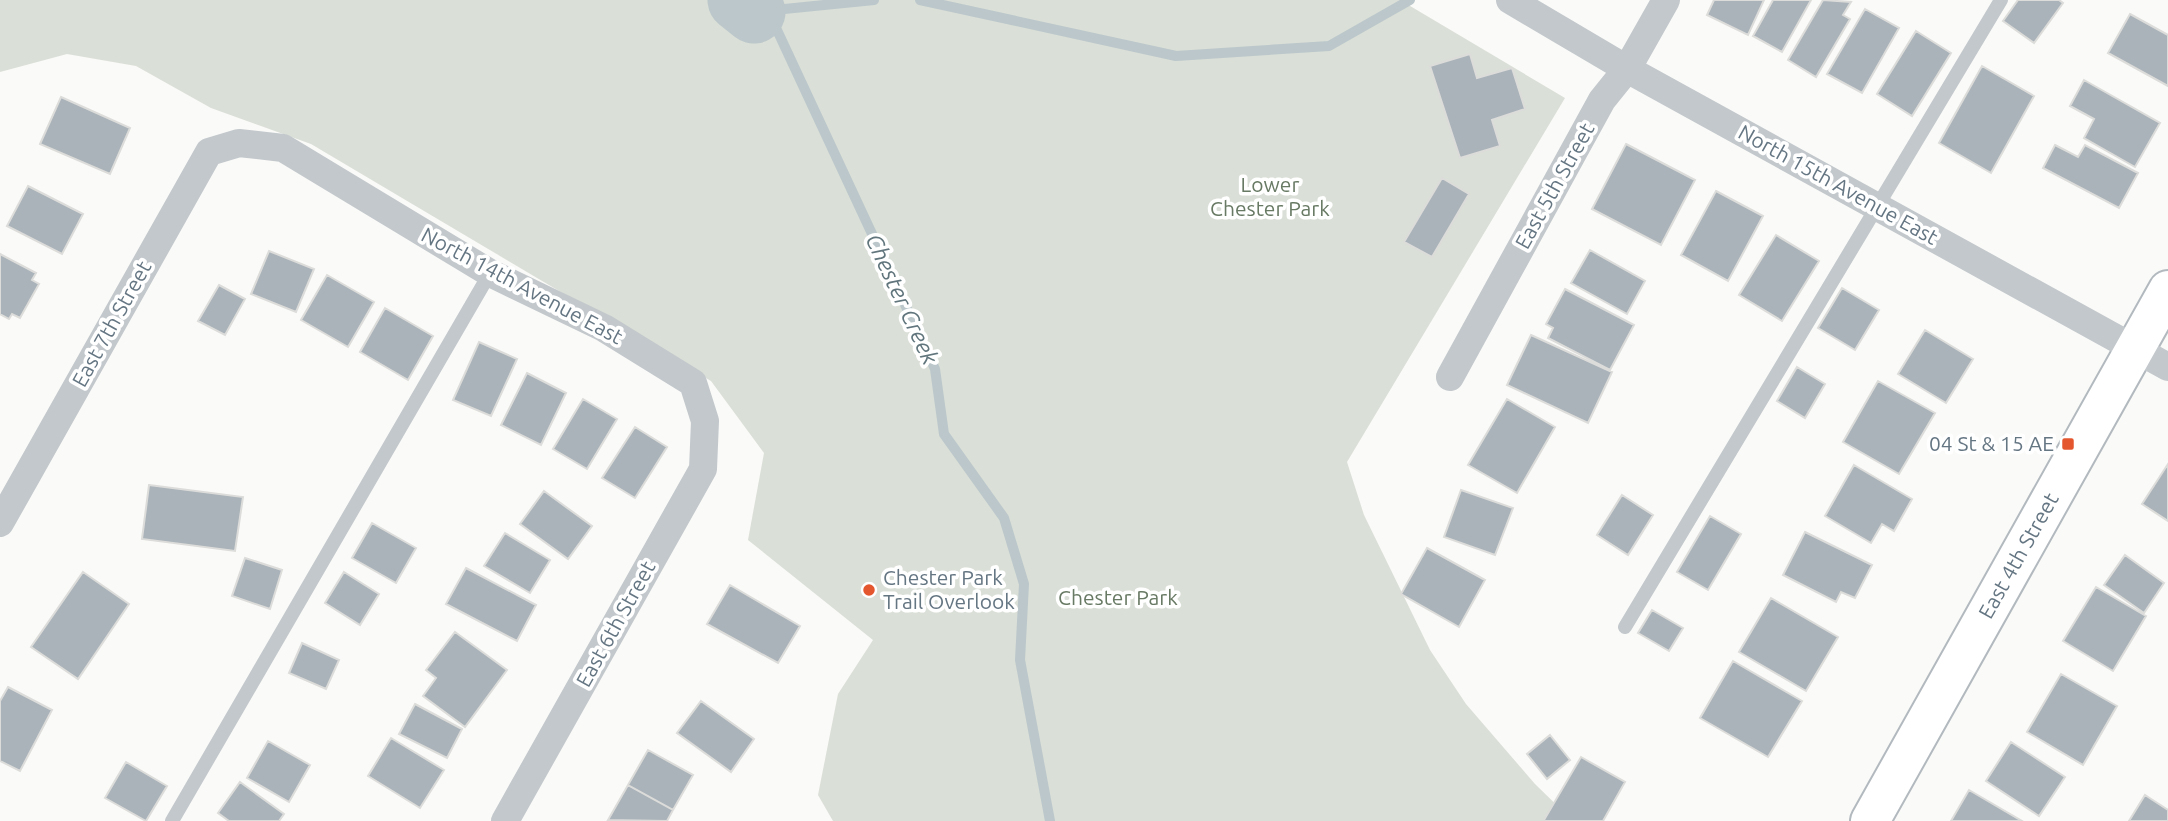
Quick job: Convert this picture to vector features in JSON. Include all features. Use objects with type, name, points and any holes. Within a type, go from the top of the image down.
[{"type":"main road","name":"East 4th Street","points":[[1870,821],[2168,290]]},
{"type":"street","name":"North 15th Avenue East","points":[[1510,0],[1627,69],[2168,367]]},
{"type":"street","name":"East 5th Street","points":[[1450,377],[1602,100],[1627,69],[1666,0]]},
{"type":"street","name":"North 14th Avenue East","points":[[239,143],[283,148],[490,273],[604,328],[693,383],[705,421]]},
{"type":"street","name":"East 7th Street","points":[[0,523],[209,152],[239,143]]},
{"type":"street","name":"East 6th Street","points":[[505,821],[703,469],[705,421]]},
{"type":"lane","points":[[1625,627],[2001,0]]},
{"type":"lane","points":[[172,821],[490,273]]},
{"type":"green space","name":"Chester Park","points":[[0,0],[1400,0],[1565,98],[1347,462],[1364,515],[1430,650],[1466,704],[1535,784],[1573,821],[833,821],[818,795],[838,694],[873,640],[748,540],[764,453],[711,381],[311,144],[211,108],[136,66],[67,54],[0,72]]},
{"type":"building","points":[[1714,0],[1764,0],[1748,35],[1707,15]]},
{"type":"building","points":[[1773,0],[1811,0],[1782,52],[1753,36]]},
{"type":"building","points":[[1823,0],[1851,2],[1843,15],[1850,19],[1816,77],[1788,60]]},
{"type":"building","points":[[2018,0],[2059,0],[2063,3],[2034,43],[2003,21]]},
{"type":"building","points":[[1865,9],[1899,28],[1862,93],[1827,74]]},
{"type":"building","points":[[2130,14],[2168,35],[2168,86],[2108,53]]},
{"type":"building","points":[[1916,31],[1951,53],[1912,116],[1877,94]]},
{"type":"building","points":[[1470,54],[1477,78],[1512,68],[1525,109],[1492,120],[1500,146],[1460,158],[1430,66]]},
{"type":"building","points":[[1982,66],[2034,96],[1991,173],[1939,143]]},
{"type":"building","points":[[2084,80],[2160,123],[2135,167],[2084,138],[2094,119],[2070,106]]},
{"type":"building","points":[[61,97],[130,128],[110,174],[40,144]]},
{"type":"building","points":[[1626,144],[1695,180],[1661,245],[1592,209]]},
{"type":"building","points":[[2055,145],[2078,157],[2085,145],[2138,173],[2119,208],[2043,168]]},
{"type":"building","points":[[1442,178],[1469,194],[1432,257],[1404,242]]},
{"type":"building","points":[[28,186],[83,214],[62,254],[7,226]]},
{"type":"building","points":[[1716,191],[1763,216],[1728,281],[1681,255]]},
{"type":"building","points":[[1776,235],[1819,261],[1782,321],[1739,295]]},
{"type":"building","points":[[1590,250],[1645,281],[1627,314],[1571,283]]},
{"type":"building","points":[[269,251],[314,269],[296,312],[251,294]]},
{"type":"building","points":[[0,254],[36,273],[32,280],[39,284],[20,318],[12,314],[9,319],[0,314]]},
{"type":"building","points":[[327,275],[374,302],[348,347],[301,320]]},
{"type":"building","points":[[219,285],[245,299],[225,335],[198,321]]},
{"type":"building","points":[[1842,288],[1879,310],[1855,350],[1818,328]]},
{"type":"building","points":[[1565,289],[1634,325],[1610,370],[1548,338],[1553,328],[1546,324]]},
{"type":"building","points":[[385,308],[433,336],[408,380],[360,352]]},
{"type":"building","points":[[1925,330],[1973,359],[1946,403],[1898,374]]},
{"type":"building","points":[[1531,335],[1612,372],[1588,423],[1507,385]]},
{"type":"building","points":[[479,342],[517,359],[491,416],[453,400]]},
{"type":"building","points":[[1797,367],[1825,384],[1805,418],[1777,401]]},
{"type":"building","points":[[527,373],[566,393],[541,445],[501,425]]},
{"type":"building","points":[[1878,381],[1935,413],[1899,474],[1843,442]]},
{"type":"building","points":[[583,399],[617,419],[587,469],[553,449]]},
{"type":"building","points":[[1507,399],[1555,427],[1517,493],[1468,465]]},
{"type":"building","points":[[635,427],[667,447],[635,498],[602,478]]},
{"type":"building","points":[[2168,464],[2168,521],[2142,504]]},
{"type":"building","points":[[1854,465],[1912,499],[1894,531],[1882,524],[1871,543],[1825,516]]},
{"type":"building","points":[[149,485],[243,497],[235,551],[142,539]]},
{"type":"building","points":[[1461,490],[1513,508],[1495,555],[1444,537]]},
{"type":"building","points":[[544,491],[592,526],[568,559],[520,524]]},
{"type":"building","points":[[1622,495],[1653,515],[1628,555],[1597,535]]},
{"type":"building","points":[[1710,516],[1741,534],[1708,590],[1677,572]]},
{"type":"building","points":[[372,523],[416,548],[396,583],[352,558]]},
{"type":"building","points":[[1805,532],[1872,565],[1855,598],[1841,592],[1836,602],[1783,575]]},
{"type":"building","points":[[505,533],[550,560],[530,593],[484,566]]},
{"type":"building","points":[[1427,548],[1485,580],[1459,627],[1401,594]]},
{"type":"building","points":[[2125,555],[2164,583],[2144,613],[2104,585]]},
{"type":"building","points":[[245,558],[282,570],[270,609],[232,596]]},
{"type":"building","points":[[466,568],[536,605],[517,641],[446,604]]},
{"type":"building","points":[[83,572],[129,604],[78,679],[31,647]]},
{"type":"building","points":[[344,572],[379,594],[360,625],[325,603]]},
{"type":"building","points":[[730,585],[800,626],[778,663],[707,624]]},
{"type":"building","points":[[2096,587],[2146,616],[2113,671],[2063,641]]},
{"type":"building","points":[[1771,598],[1838,637],[1806,691],[1739,652]]},
{"type":"building","points":[[1652,610],[1683,628],[1669,651],[1638,633]]},
{"type":"building","points":[[455,632],[507,670],[465,727],[423,696],[436,678],[426,670]]},
{"type":"building","points":[[302,643],[339,660],[326,689],[289,673]]},
{"type":"building","points":[[1733,661],[1802,701],[1768,757],[1700,718]]},
{"type":"building","points":[[2061,674],[2117,706],[2083,765],[2027,732]]},
{"type":"building","points":[[8,687],[52,710],[20,771],[0,761],[0,701]]},
{"type":"building","points":[[701,701],[754,739],[731,772],[677,733]]},
{"type":"building","points":[[415,704],[462,729],[447,758],[399,734]]},
{"type":"building","points":[[1550,735],[1570,760],[1547,779],[1527,754]]},
{"type":"building","points":[[391,738],[444,770],[420,808],[368,776]]},
{"type":"building","points":[[268,741],[310,765],[289,802],[247,778]]},
{"type":"building","points":[[2011,742],[2065,777],[2039,816],[1986,781]]},
{"type":"building","points":[[648,750],[693,775],[673,810],[628,785]]},
{"type":"building","points":[[1581,757],[1625,782],[1603,821],[1545,821],[1544,820]]},
{"type":"building","points":[[126,762],[167,786],[146,821],[105,798]]},
{"type":"building","points":[[240,782],[284,814],[279,821],[229,821],[218,813]]},
{"type":"building","points":[[628,785],[673,810],[667,821],[608,820]]},
{"type":"building","points":[[1969,790],[2022,821],[1951,821]]},
{"type":"building","points":[[2145,795],[2168,810],[2168,821],[2129,821]]},
{"type":"waterway","name":"Chester Creek","points":[[739,0],[754,12]]},
{"type":"waterway","points":[[754,12],[874,0]]},
{"type":"waterway","points":[[920,0],[1176,56],[1329,46],[1410,0]]},
{"type":"waterway","name":"Chester Creek","points":[[754,12],[777,30],[935,369],[944,434],[1004,518],[1024,584],[1020,660],[1050,821]]},
{"type":"place","name":"04 St & 15 AE","points":[[2068,444]]},
{"type":"place","name":"Chester Park Trail Overlook","points":[[869,590]]},
{"type":"park label","name":"Lower Chester Park","points":[[1270,197]]}]
